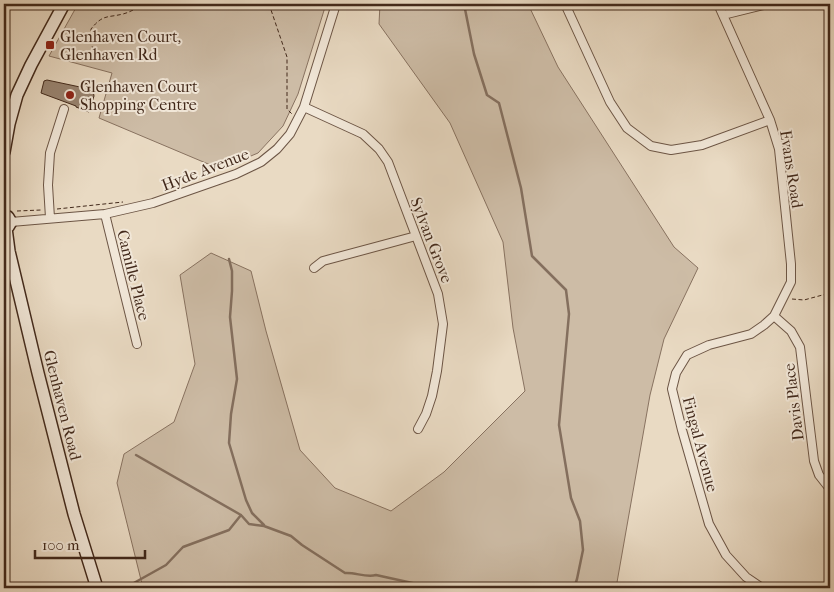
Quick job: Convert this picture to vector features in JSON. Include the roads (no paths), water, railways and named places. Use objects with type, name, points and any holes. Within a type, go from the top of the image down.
[{"type":"main road","points":[[4,149],[17,95],[64,4]]},
{"type":"main road","name":"Glenhaven Road","points":[[7,219],[9,251],[38,373],[94,587]]},
{"type":"street","name":"Hyde Avenue","points":[[7,219],[104,214],[153,203],[236,174],[261,162],[277,149],[290,134],[298,120],[304,107],[336,4]]},
{"type":"street","points":[[565,4],[610,102],[627,128],[651,146],[672,150],[702,145],[770,120]]},
{"type":"street","name":"Evans Road","points":[[718,4],[770,120],[779,149],[791,264],[790,282],[774,316]]},
{"type":"street","points":[[723,15],[768,4]]},
{"type":"street","name":"Sylvan Grove","points":[[304,107],[363,134],[379,149],[388,162],[438,294],[442,324],[437,371],[432,396],[426,414],[418,428]]},
{"type":"street","points":[[50,218],[48,185],[50,153],[64,109]]},
{"type":"street","name":"Camille Place","points":[[104,214],[137,344]]},
{"type":"street","points":[[314,268],[323,261],[416,236]]},
{"type":"street","name":"Davis Place","points":[[774,316],[792,331],[800,347],[814,461],[819,475],[830,489]]},
{"type":"street","name":"Fingal Avenue","points":[[762,588],[746,577],[726,555],[710,524],[672,389],[676,373],[687,355],[709,346],[751,334],[774,316]]},
{"type":"waterway","points":[[464,4],[474,54],[487,95],[499,103],[521,188],[532,256],[566,290],[569,314],[559,425],[571,498],[580,521],[583,550],[574,588]]},
{"type":"waterway","points":[[229,259],[232,271],[230,317],[237,379],[231,414],[229,443],[246,500],[252,513],[264,525]]},
{"type":"waterway","points":[[136,455],[241,515],[249,524],[264,526],[291,536],[345,573],[368,576],[376,575],[435,588]]},
{"type":"waterway","points":[[132,584],[166,565],[183,547],[229,530],[241,515]]},
{"type":"place","name":"Glenhaven Court, Glenhaven Rd","points":[[50,45]]},
{"type":"place","name":"Glenhaven Court Shopping Centre","points":[[70,95]]}]
